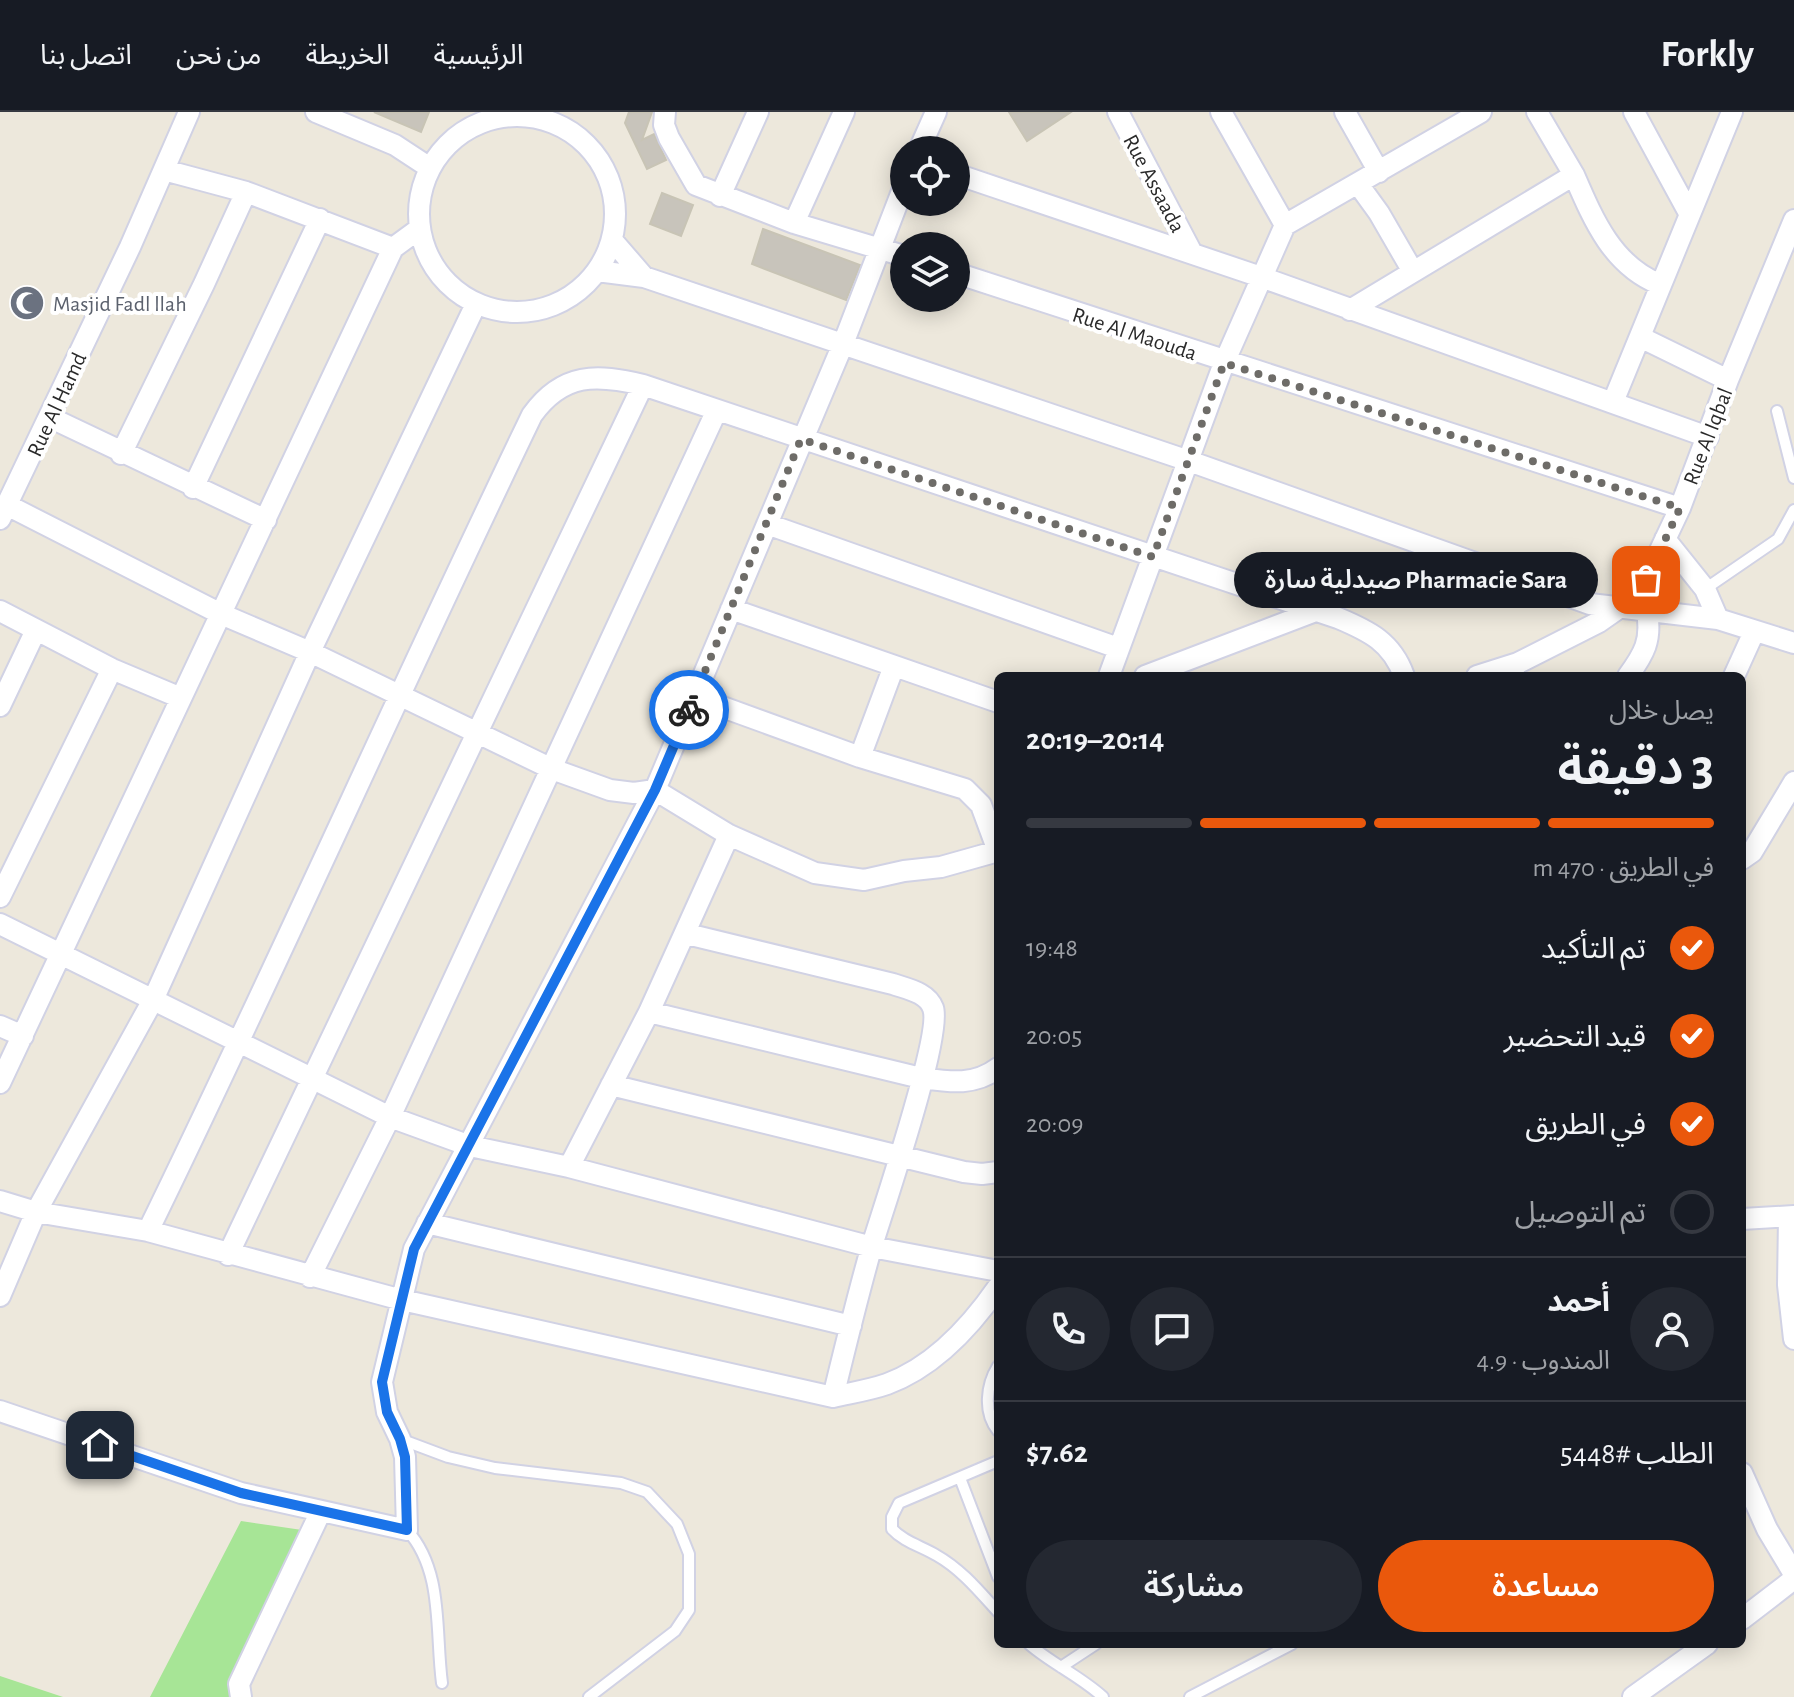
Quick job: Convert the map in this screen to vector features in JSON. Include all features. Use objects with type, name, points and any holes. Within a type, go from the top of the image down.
[{"type":"street","name":"Rue Al Hamd","points":[[3,512],[189,112]]},
{"type":"street","points":[[316,112],[395,145],[430,168]]},
{"type":"street","points":[[453,140],[459,112]]},
{"type":"street","points":[[665,112],[664,125],[696,185],[794,223],[890,251]]},
{"type":"street","points":[[720,196],[758,112]]},
{"type":"street","points":[[794,223],[844,112]]},
{"type":"street","points":[[925,136],[936,112]]},
{"type":"street","name":"Rue Assaada","points":[[1118,112],[1192,253]]},
{"type":"street","points":[[1221,112],[1285,225]]},
{"type":"street","points":[[1345,112],[1379,172]]},
{"type":"street","points":[[1110,672],[1224,363],[1285,225],[1481,112]]},
{"type":"street","points":[[1537,112],[1616,255],[1642,277],[1659,284]]},
{"type":"street","points":[[1634,112],[1689,213]]},
{"type":"street","points":[[1613,402],[1732,112]]},
{"type":"street","points":[[507,116],[558,118],[601,162],[615,200],[612,240],[597,271],[579,291],[555,305],[529,312],[502,312],[476,304],[455,292],[438,274],[426,253],[419,229],[420,198],[430,168],[453,140],[483,122],[507,116]]},
{"type":"street","points":[[395,145],[453,140]]},
{"type":"street","points":[[164,170],[246,192],[393,248]]},
{"type":"street","points":[[1350,310],[1574,175]]},
{"type":"street","points":[[970,179],[1261,277],[1708,437]]},
{"type":"street","points":[[1358,184],[1412,270]]},
{"type":"street","points":[[121,454],[246,192]]},
{"type":"street","points":[[0,1411],[241,1493],[407,1530],[408,1494],[400,1439],[387,1412],[382,1382],[414,1249],[655,790],[843,344],[891,216]]},
{"type":"street","points":[[193,488],[320,219]]},
{"type":"street","name":"Rue Al Iqbal","points":[[1513,670],[1621,607],[1646,580],[1680,508],[1728,380],[1789,249],[1794,220]]},
{"type":"street","points":[[1,1080],[393,248],[419,229]]},
{"type":"street","points":[[612,240],[644,277]]},
{"type":"street","points":[[597,271],[644,277],[1189,461],[1579,600],[1647,613],[1718,619],[1794,643]]},
{"type":"street","name":"Rue Al Maouda","points":[[970,278],[1224,363],[1680,508]]},
{"type":"street","points":[[0,1296],[36,1212],[153,1000],[310,652],[476,304]]},
{"type":"street","points":[[1640,337],[1728,380]]},
{"type":"street","points":[[148,1231],[240,1043],[398,695],[539,405],[560,389],[584,378],[608,377],[643,385],[1361,627],[1379,638],[1394,654],[1402,672]]},
{"type":"street","points":[[228,1255],[643,385]]},
{"type":"street","points":[[310,1277],[390,1117],[716,412]]},
{"type":"street","points":[[49,417],[121,454],[266,520]]},
{"type":"street","points":[[3,512],[310,652],[552,769],[610,790],[634,793],[655,790],[729,835],[815,873],[864,880],[941,867],[994,852]]},
{"type":"street","points":[[767,524],[1118,648]]},
{"type":"street","points":[[1665,539],[1705,589],[1718,619]]},
{"type":"street","points":[[731,609],[994,701]]},
{"type":"street","points":[[0,611],[112,669],[181,698]]},
{"type":"street","points":[[1156,672],[1313,612]]},
{"type":"street","points":[[1631,672],[1644,654],[1650,632],[1647,613]]},
{"type":"street","points":[[0,706],[36,630]]},
{"type":"street","points":[[1736,672],[1754,632]]},
{"type":"street","points":[[860,757],[894,666]]},
{"type":"street","points":[[0,897],[112,669]]},
{"type":"street","points":[[695,697],[860,757],[965,789],[981,805],[994,840]]},
{"type":"street","points":[[1746,856],[1752,852],[1794,782]]},
{"type":"street","points":[[569,1167],[687,934],[729,835]]},
{"type":"street","points":[[0,924],[315,1077],[390,1117],[470,1146],[569,1167],[872,1247],[994,1270]]},
{"type":"street","points":[[687,934],[893,984],[923,995],[933,1008],[936,1019],[921,1078],[833,1397]]},
{"type":"street","points":[[649,1012],[921,1078],[967,1082],[994,1070]]},
{"type":"street","points":[[0,1026],[23,1036]]},
{"type":"street","points":[[611,1085],[964,1172],[994,1172]]},
{"type":"street","points":[[0,1201],[36,1212],[148,1231],[402,1300],[833,1397],[887,1384],[913,1370],[978,1316],[994,1293]]},
{"type":"street","points":[[1746,1219],[1792,1216],[1788,1285],[1794,1339]]},
{"type":"street","points":[[427,1223],[851,1326]]},
{"type":"street","points":[[1746,1493],[1750,1513],[1794,1576],[1746,1616]]},
{"type":"street","points":[[241,1697],[239,1684],[321,1511]]},
{"type":"street","points":[[1633,1697],[1701,1648]]},
{"type":"lane","points":[[1777,411],[1794,478]]},
{"type":"lane","points":[[1705,589],[1778,539],[1794,510]]},
{"type":"lane","points":[[994,1372],[987,1398],[994,1426]]},
{"type":"lane","points":[[400,1439],[448,1457],[495,1468],[621,1483],[647,1492],[677,1524],[689,1554],[689,1610],[675,1631],[589,1697]]},
{"type":"lane","points":[[994,1463],[899,1503],[892,1517],[892,1529],[900,1538],[936,1554],[957,1569],[994,1608]]},
{"type":"lane","points":[[960,1478],[994,1567]]},
{"type":"lane","points":[[407,1530],[424,1550],[429,1564],[438,1623],[442,1683]]},
{"type":"lane","points":[[1035,1648],[1086,1681],[1103,1697]]},
{"type":"lane","points":[[1061,1667],[1090,1648]]},
{"type":"lane","points":[[1190,1697],[1284,1648]]},
{"type":"green space","points":[[241,1521],[302,1530],[239,1697],[150,1697]]},
{"type":"green space","points":[[0,1676],[63,1697],[0,1697]]},
{"type":"building","points":[[374,112],[429,112],[421,132]]},
{"type":"building","points":[[629,112],[652,112],[642,140],[654,134],[666,160],[647,169],[625,123]]},
{"type":"building","points":[[1009,112],[1071,112],[1027,141]]},
{"type":"building","points":[[662,193],[693,205],[681,236],[650,224]]},
{"type":"building","points":[[763,229],[860,265],[846,300],[752,264]]},
{"type":"way so far","points":[[689,710],[801,439],[1153,557],[1224,363],[1680,508],[1646,580]]},
{"type":"place","name":"Masjid Fadl llah","points":[[27,303]]},
{"type":"place","name":"Pharmacie Sara صيدلية سارة","points":[[1646,580]]},
{"type":"route","points":[[100,1445],[241,1493],[407,1530],[405,1457],[387,1412],[382,1382],[414,1249],[655,790],[689,710]]}]
